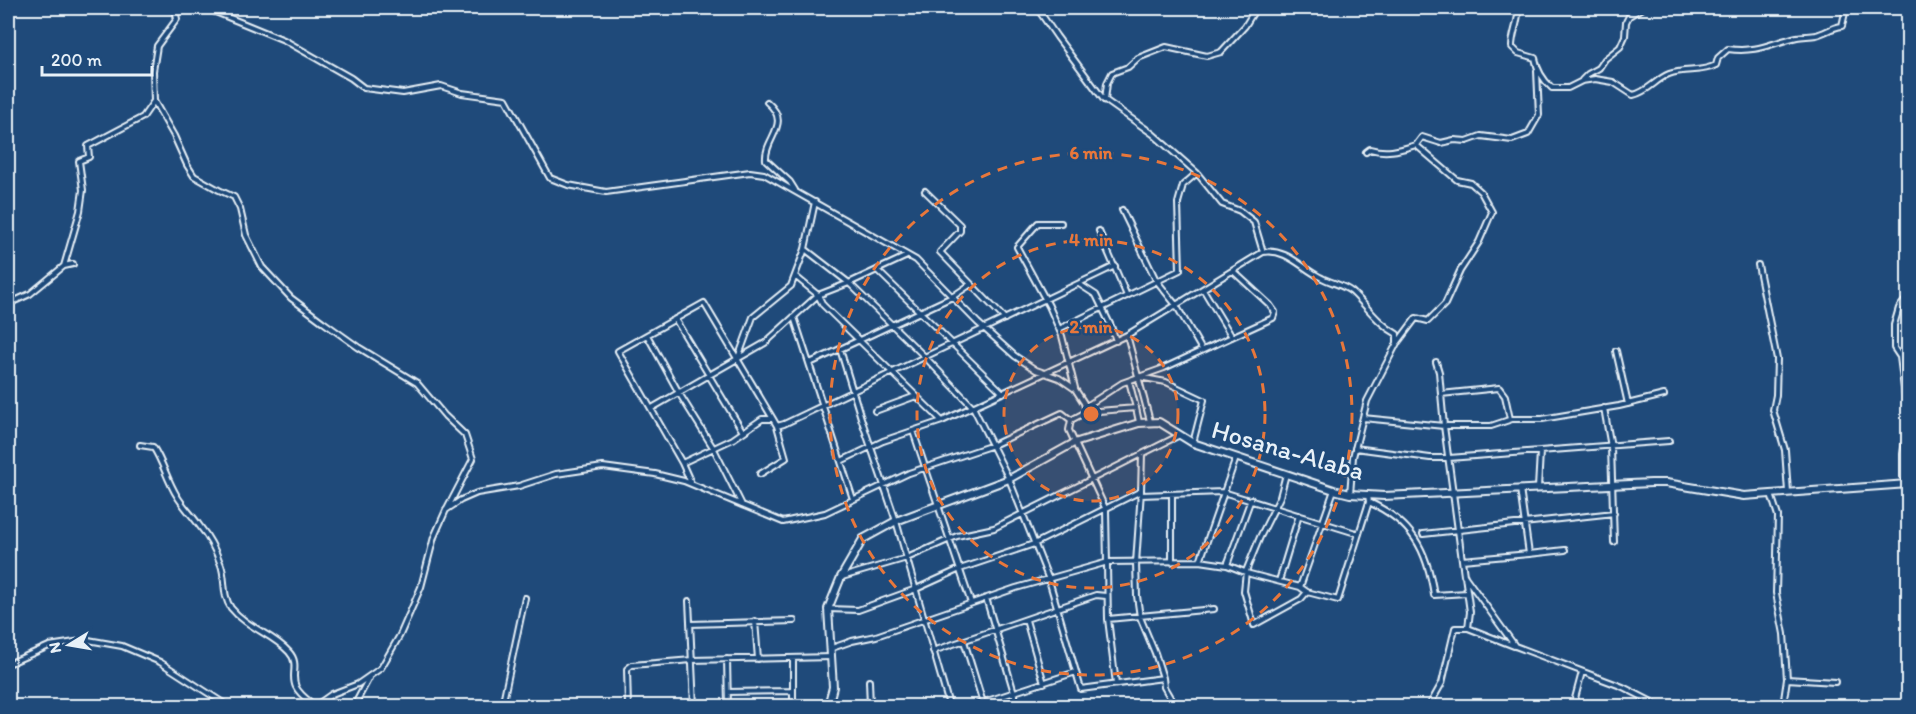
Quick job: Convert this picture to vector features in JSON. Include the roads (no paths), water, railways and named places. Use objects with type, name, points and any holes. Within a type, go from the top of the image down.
[{"type":"main road","name":"Hosana-Alaba","points":[[1150,421],[1159,422],[1193,443],[1334,490],[1368,498],[1454,491],[1666,483],[1744,496],[1908,483]]},
{"type":"main road","points":[[828,706],[833,687],[828,609],[841,577],[862,539],[896,520],[1009,479],[1074,443],[1150,421]]},
{"type":"street","points":[[160,8],[175,10],[186,8]]},
{"type":"street","points":[[199,8],[207,9],[284,40],[351,78],[364,88],[403,93],[441,86],[462,93],[506,99],[550,178],[568,185],[606,192],[750,172],[764,174],[915,260],[984,329],[1015,356],[1036,370],[1059,378],[1075,388]]},
{"type":"street","points":[[1037,8],[1105,100],[1153,134],[1197,173],[1222,204],[1240,211],[1254,222],[1263,252]]},
{"type":"street","points":[[1105,100],[1107,83],[1112,73],[1128,67],[1138,58],[1166,47],[1207,56],[1221,52],[1245,26],[1256,8]]},
{"type":"street","points":[[1582,81],[1588,74],[1599,68],[1605,59],[1620,46],[1625,36],[1629,16],[1642,8]]},
{"type":"street","points":[[1536,67],[1545,82],[1552,88],[1568,88],[1582,81],[1595,79],[1613,82],[1633,95],[1642,93],[1667,74],[1705,70],[1716,65],[1718,58],[1728,49],[1741,51],[1759,49],[1797,37],[1818,35],[1830,28],[1842,26],[1846,8]]},
{"type":"street","points":[[140,445],[153,447],[165,476],[211,544],[221,565],[225,582],[225,598],[231,608],[242,620],[276,640],[289,652],[295,660],[296,688],[315,706],[332,694],[369,677],[381,668],[400,635],[421,587],[434,537],[473,459],[465,435],[417,383],[358,347],[291,298],[262,267],[246,235],[240,208],[234,197],[194,176],[154,101],[153,71],[157,46],[177,19],[175,10]]},
{"type":"street","points":[[1366,152],[1370,149],[1395,152],[1416,145],[1422,137],[1441,143],[1454,140],[1467,141],[1481,136],[1512,140],[1528,134],[1539,115],[1536,67],[1535,58],[1518,53],[1512,48],[1512,36],[1518,23],[1518,14]]},
{"type":"street","points":[[64,266],[80,211],[82,190],[79,162],[89,157],[88,146],[142,117],[154,101]]},
{"type":"street","points":[[767,102],[777,112],[778,121],[777,131],[766,153],[766,160],[790,182],[795,190]]},
{"type":"street","points":[[1350,494],[1355,448],[1370,393],[1397,343],[1416,318],[1428,321],[1445,304],[1460,271],[1479,242],[1492,212],[1481,192],[1471,183],[1457,180],[1416,145]]},
{"type":"street","points":[[1059,329],[1180,270],[1178,203],[1183,185],[1197,173]]},
{"type":"street","points":[[925,191],[960,225],[960,231],[940,252],[1005,319]]},
{"type":"street","points":[[737,359],[753,316],[791,286],[805,249],[815,202]]},
{"type":"street","points":[[1122,210],[1158,282],[1176,305],[1202,350]]},
{"type":"street","points":[[1061,223],[1038,223],[1017,247],[1059,329],[1075,388],[1085,409]]},
{"type":"street","points":[[1099,231],[1127,296]]},
{"type":"street","points":[[805,249],[849,283],[973,407],[1009,479],[1049,580],[1081,689],[1163,678]]},
{"type":"street","points":[[841,461],[870,446],[942,421],[1116,341],[1263,252],[1272,250],[1283,254],[1320,278],[1350,290],[1370,309],[1383,326],[1397,334],[1397,343]]},
{"type":"street","points":[[652,408],[765,343],[818,295],[878,271],[908,256]]},
{"type":"street","points":[[8,304],[42,286],[64,266],[74,264]]},
{"type":"street","points":[[1758,265],[1777,359],[1776,395],[1773,410],[1785,450],[1788,493]]},
{"type":"street","points":[[777,426],[1115,266]]},
{"type":"street","points":[[878,271],[1003,393]]},
{"type":"street","points":[[1116,684],[1106,596],[1108,562],[1106,510],[1074,443],[1069,430],[1071,420],[1129,381],[1164,368],[1273,318],[1275,312],[1270,305],[1233,271]]},
{"type":"street","points":[[795,276],[818,295],[824,305],[942,421]]},
{"type":"street","points":[[810,363],[952,297],[971,284]]},
{"type":"street","points":[[1078,284],[1096,295],[1116,341]]},
{"type":"street","points":[[1203,289],[1232,337]]},
{"type":"street","points":[[1908,297],[1899,308],[1894,325],[1894,348],[1900,357],[1908,420],[1903,454],[1903,477],[1908,483]]},
{"type":"street","points":[[691,484],[652,408],[618,351],[704,303],[777,426],[786,458],[760,474]]},
{"type":"street","points":[[794,317],[854,499]]},
{"type":"street","points":[[675,319],[743,432]]},
{"type":"street","points":[[647,335],[679,393],[714,448],[742,505]]},
{"type":"street","points":[[1127,335],[1150,421]]},
{"type":"street","points":[[840,349],[896,520],[951,706]]},
{"type":"street","points":[[1616,351],[1628,404]]},
{"type":"street","points":[[1436,362],[1470,612],[1468,628]]},
{"type":"street","points":[[1138,377],[1166,382],[1204,400],[1193,443]]},
{"type":"street","points":[[1129,381],[1139,423]]},
{"type":"street","points":[[1442,394],[1499,388],[1505,396],[1510,419]]},
{"type":"street","points":[[1363,418],[1444,426],[1491,426],[1510,419],[1542,419],[1628,404],[1664,395]]},
{"type":"street","points":[[875,411],[916,396]]},
{"type":"street","points":[[1085,409],[1136,408]]},
{"type":"street","points":[[1604,408],[1611,447],[1614,542]]},
{"type":"street","points":[[446,510],[477,493],[519,486],[556,474],[603,467],[655,474],[691,484],[783,522],[825,513],[925,468],[993,446],[1062,413],[1071,420]]},
{"type":"street","points":[[682,463],[714,448],[762,419],[773,419]]},
{"type":"street","points":[[913,431],[971,603]]},
{"type":"street","points":[[841,577],[907,558],[950,539],[994,528],[1180,435]]},
{"type":"street","points":[[1355,448],[1430,458],[1449,458],[1668,441]]},
{"type":"street","points":[[1538,488],[1540,452]]},
{"type":"street","points":[[1142,454],[1136,563],[1137,596],[1140,616],[1155,653],[1164,687],[1175,706]]},
{"type":"street","points":[[1200,561],[1236,458]]},
{"type":"street","points":[[1286,474],[1280,497],[1246,571],[1244,591],[1254,625],[1301,599],[1307,592]]},
{"type":"street","points":[[1520,488],[1529,554]]},
{"type":"street","points":[[1300,587],[1334,490]]},
{"type":"street","points":[[828,609],[858,610],[916,589],[960,569],[1034,544],[1141,493],[1223,492],[1359,534]]},
{"type":"street","points":[[1172,494],[1172,562]]},
{"type":"street","points":[[1772,494],[1778,516],[1776,593],[1784,634],[1787,679],[1783,706]]},
{"type":"street","points":[[832,648],[852,640],[876,636],[1016,588],[1108,562],[1200,561],[1227,565],[1338,600],[1368,498],[1408,527],[1431,574],[1434,595],[1467,593]]},
{"type":"street","points":[[1227,565],[1251,499]]},
{"type":"street","points":[[1423,534],[1614,513]]},
{"type":"street","points":[[1279,581],[1299,515]]},
{"type":"street","points":[[1462,560],[1565,550]]},
{"type":"street","points":[[1464,575],[1515,646]]},
{"type":"street","points":[[933,651],[1096,595],[1106,596]]},
{"type":"street","points":[[502,706],[525,598]]},
{"type":"street","points":[[986,598],[1018,706]]},
{"type":"street","points":[[689,601],[694,706]]},
{"type":"street","points":[[1108,619],[1214,609]]},
{"type":"street","points":[[1026,620],[1044,683]]},
{"type":"street","points":[[755,621],[758,658]]},
{"type":"street","points":[[690,624],[794,621]]},
{"type":"street","points":[[1430,706],[1442,683],[1455,628],[1468,628],[1555,660],[1623,687],[1660,706]]},
{"type":"street","points":[[8,664],[49,646],[88,640],[122,646],[160,662],[228,706]]},
{"type":"street","points":[[964,641],[983,703]]},
{"type":"street","points":[[628,706],[627,669],[632,665],[692,660],[832,657]]},
{"type":"street","points":[[793,658],[793,706]]},
{"type":"street","points":[[727,659],[728,706]]},
{"type":"street","points":[[972,706],[1076,672]]},
{"type":"street","points":[[1573,706],[1582,672]]},
{"type":"street","points":[[354,706],[369,677]]},
{"type":"street","points":[[1787,679],[1835,682]]},
{"type":"street","points":[[869,681],[870,706]]},
{"type":"street","points":[[728,692],[793,691]]}]
